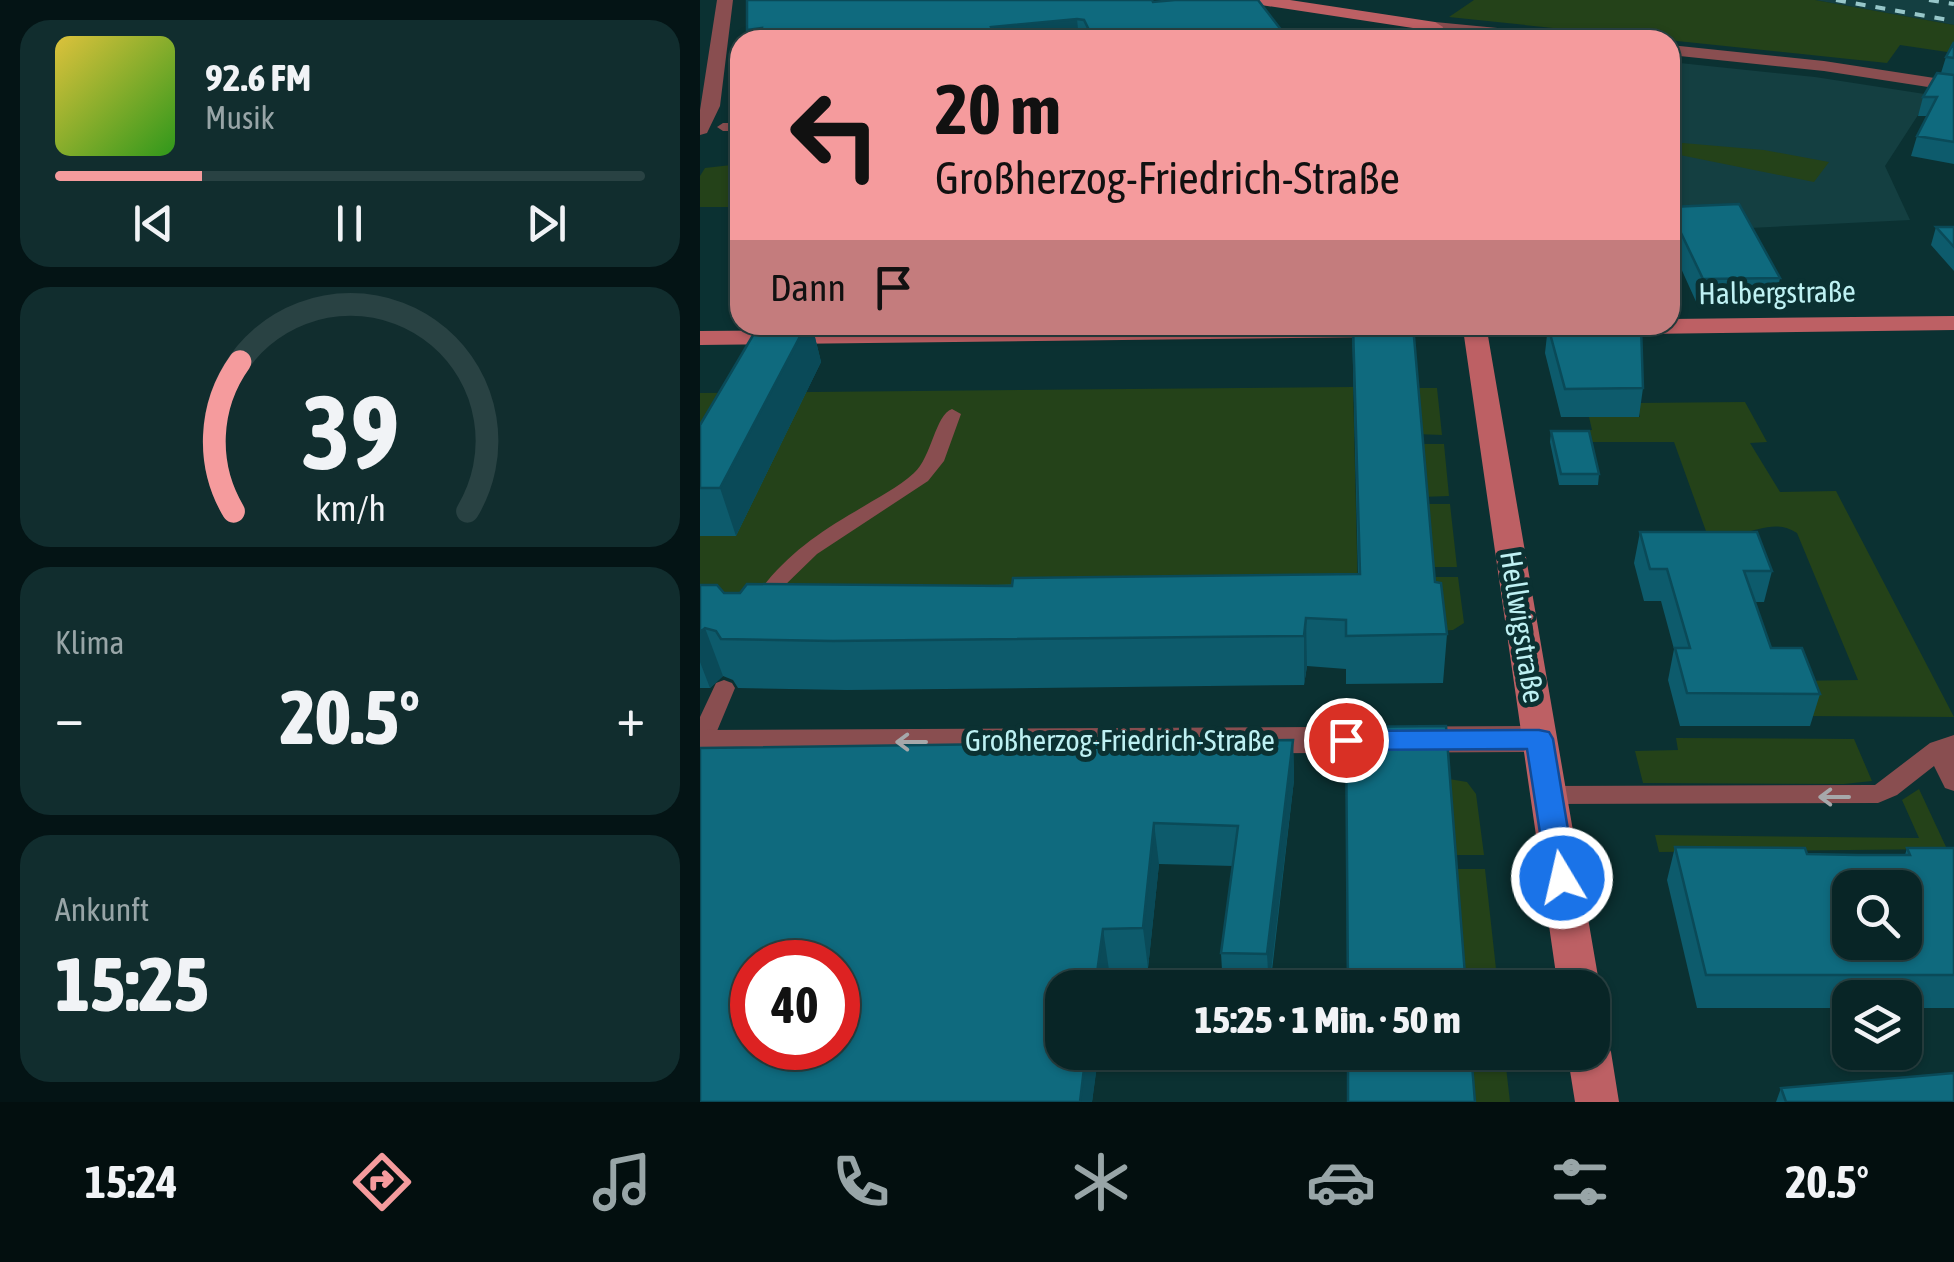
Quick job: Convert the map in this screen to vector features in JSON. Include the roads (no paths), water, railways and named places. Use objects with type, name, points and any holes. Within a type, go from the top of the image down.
[{"type":"street","points":[[700,129],[711,106],[725,0]]},
{"type":"street","points":[[1261,0],[1417,30]]},
{"type":"street","points":[[1680,51],[1824,66],[1954,86]]},
{"type":"street","name":"Halbergstraße","points":[[1680,325],[1954,323]]},
{"type":"street","name":"Halbergstraße","points":[[700,338],[911,335]]},
{"type":"street","name":"Hellwigstraße","points":[[1476,335],[1576,970]]},
{"type":"street","name":"Großherzog-Friedrich-Straße","points":[[700,743],[1539,739]]},
{"type":"street","points":[[1592,1070],[1597,1102]]},
{"type":"lane","points":[[723,128],[730,128]]},
{"type":"lane","points":[[748,632],[774,579],[798,557],[897,496],[935,461],[952,414]]},
{"type":"lane","points":[[700,743],[724,688]]},
{"type":"lane","points":[[1548,795],[1854,797],[1878,794],[1896,786],[1946,746],[1954,782]]},
{"type":"railway","points":[[1836,0],[1954,21]]},
{"type":"railway","points":[[1929,0],[1954,4]]}]
